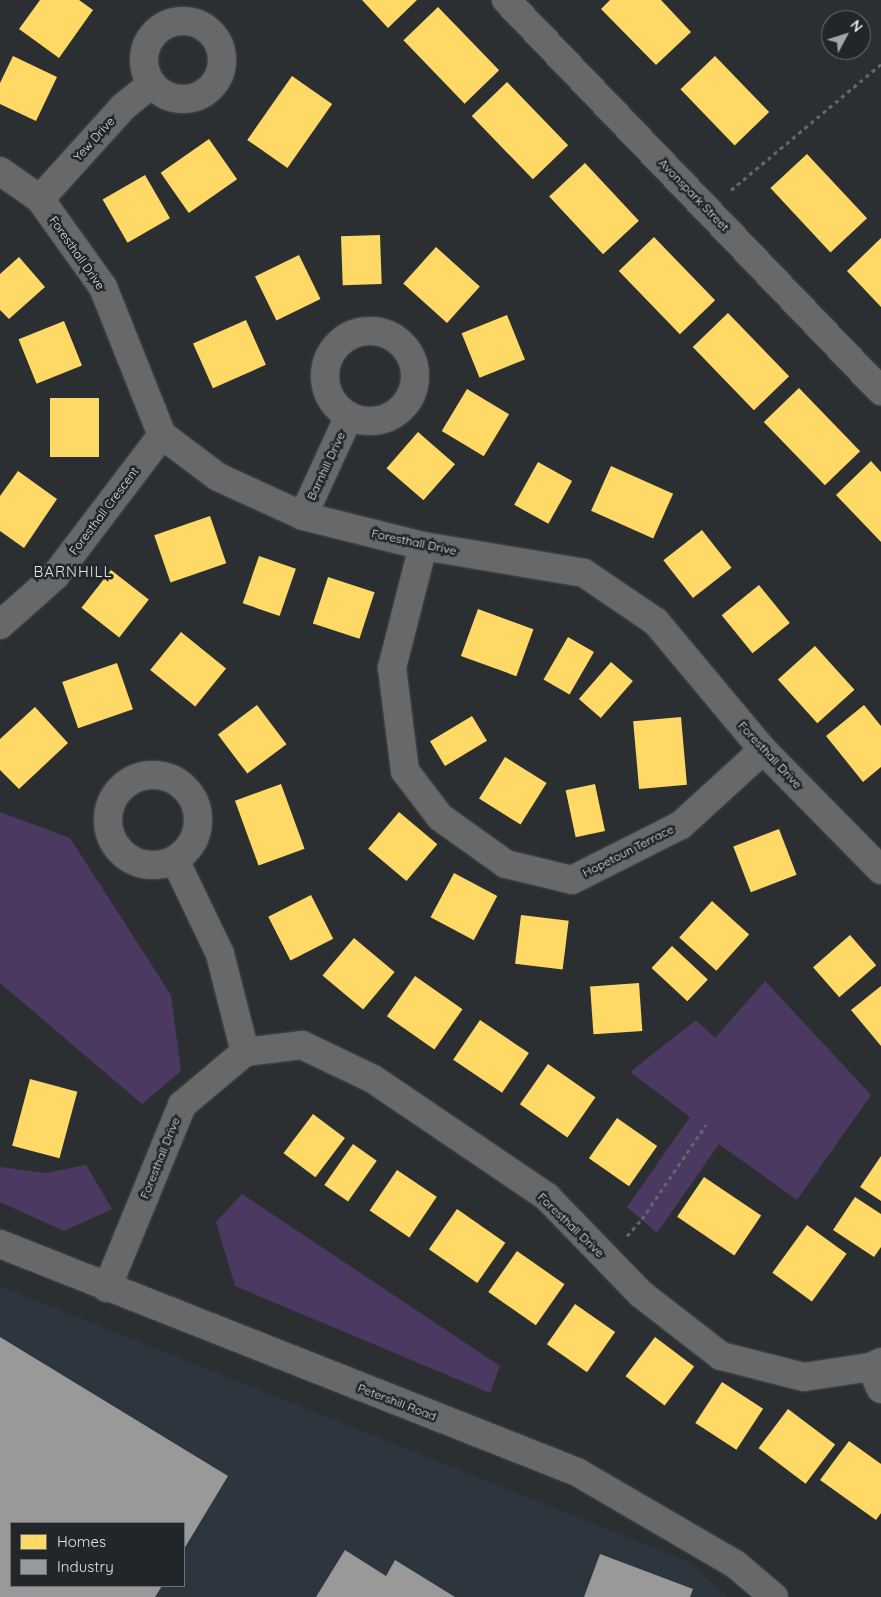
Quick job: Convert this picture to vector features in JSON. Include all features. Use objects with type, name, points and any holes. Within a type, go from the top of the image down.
[{"type":"street","name":"Avonspark Street","points":[[506,0],[881,391]]},
{"type":"street","name":"Yew Drive","points":[[40,199],[123,106],[151,84]]},
{"type":"street","name":"Foresthall Drive","points":[[0,171],[40,199],[103,287],[162,435],[218,477],[303,516],[423,546],[584,573],[656,622],[763,750],[881,870]]},
{"type":"street","name":"Barnhill Drive","points":[[303,516],[349,416]]},
{"type":"street","name":"Foresthall Crescent","points":[[0,625],[55,576],[162,435]]},
{"type":"street","name":"Hopetoun Terrace","points":[[423,546],[392,668],[405,771],[440,817],[506,864],[572,880],[681,824],[763,750]]},
{"type":"street","points":[[175,860],[220,954],[245,1052]]},
{"type":"street","name":"Foresthall Drive","points":[[107,1288],[182,1105],[245,1052],[302,1045],[373,1079],[546,1198],[641,1294],[721,1356],[804,1377],[878,1373]]},
{"type":"street","name":"Petershill Road","points":[[0,1244],[107,1288],[577,1472],[735,1564],[774,1597]]},
{"type":"path","points":[[707,209],[881,64]]},
{"type":"path","points":[[606,1258],[642,1220],[706,1125]]},
{"type":"shaded area","points":[[0,812],[70,838],[171,995],[181,1071],[142,1104],[0,983]]},
{"type":"shaded area","points":[[765,981],[871,1095],[797,1200],[719,1144],[657,1233],[627,1207],[690,1117],[630,1072],[696,1020],[715,1038]]},
{"type":"shaded area","points":[[86,1165],[112,1209],[64,1231],[0,1202],[0,1167],[46,1173]]},
{"type":"shaded area","points":[[242,1194],[500,1366],[490,1393],[235,1286],[216,1222]]},
{"type":"shaded area","points":[[0,1286],[689,1562],[728,1597],[0,1597]]},
{"type":"building: Homes","points":[[40,0],[79,0],[93,10],[59,58],[19,29]]},
{"type":"building: Homes","points":[[362,0],[417,0],[388,28]]},
{"type":"building: Homes","points":[[610,0],[661,0],[691,32],[656,65],[601,9]]},
{"type":"building: Homes","points":[[438,7],[499,70],[465,104],[403,40]]},
{"type":"building: Homes","points":[[13,56],[57,77],[36,121],[0,104],[0,83]]},
{"type":"building: Homes","points":[[715,56],[769,112],[735,145],[680,89]]},
{"type":"building: Homes","points":[[292,76],[332,104],[287,168],[247,140]]},
{"type":"building: Homes","points":[[507,82],[568,145],[533,179],[472,116]]},
{"type":"building: Homes","points":[[209,139],[237,179],[189,213],[161,173]]},
{"type":"building: Homes","points":[[807,154],[867,218],[830,252],[770,188]]},
{"type":"building: Homes","points":[[585,163],[639,221],[603,254],[549,196]]},
{"type":"building: Homes","points":[[145,175],[170,218],[128,243],[103,200]]},
{"type":"building: Homes","points":[[380,235],[382,284],[343,285],[341,236]]},
{"type":"building: Homes","points":[[654,237],[715,300],[680,334],[619,271]]},
{"type":"building: Homes","points":[[881,238],[881,307],[847,271]]},
{"type":"building: Homes","points":[[436,247],[480,286],[447,323],[403,283]]},
{"type":"building: Homes","points":[[299,255],[320,299],[276,321],[255,276]]},
{"type":"building: Homes","points":[[19,257],[45,287],[9,319],[0,310],[0,274]]},
{"type":"building: Homes","points":[[728,313],[789,376],[754,410],[693,347]]},
{"type":"building: Homes","points":[[507,315],[525,360],[480,378],[462,333]]},
{"type":"building: Homes","points":[[246,320],[266,365],[213,388],[193,344]]},
{"type":"building: Homes","points":[[64,321],[82,366],[37,384],[19,339]]},
{"type":"building: Homes","points":[[799,388],[860,451],[825,485],[764,422]]},
{"type":"building: Homes","points":[[467,389],[509,414],[484,456],[442,431]]},
{"type":"building: Homes","points":[[50,398],[99,398],[99,457],[50,457]]},
{"type":"building: Homes","points":[[418,432],[455,464],[423,500],[387,468]]},
{"type":"building: Homes","points":[[871,461],[881,472],[881,542],[836,495]]},
{"type":"building: Homes","points":[[538,462],[572,481],[548,524],[514,505]]},
{"type":"building: Homes","points":[[611,466],[673,494],[653,538],[591,511]]},
{"type":"building: Homes","points":[[18,471],[57,499],[24,548],[0,531],[0,496]]},
{"type":"building: Homes","points":[[210,516],[226,563],[170,582],[154,535]]},
{"type":"building: Homes","points":[[702,530],[732,568],[693,598],[663,560]]},
{"type":"building: Homes","points":[[259,556],[296,569],[280,616],[243,603]]},
{"type":"building: Homes","points":[[111,570],[149,600],[119,637],[81,608]]},
{"type":"building: Homes","points":[[328,577],[375,592],[359,639],[313,624]]},
{"type":"building: Homes","points":[[759,585],[790,623],[753,653],[722,615]]},
{"type":"building: Homes","points":[[478,609],[533,629],[516,676],[461,656]]},
{"type":"building: Homes","points":[[181,632],[226,669],[195,707],[150,670]]},
{"type":"building: Homes","points":[[568,637],[594,652],[569,694],[544,679]]},
{"type":"building: Homes","points":[[815,646],[854,690],[817,723],[778,679]]},
{"type":"building: Homes","points":[[611,662],[633,681],[601,718],[579,699]]},
{"type":"building: Homes","points":[[117,663],[133,709],[78,728],[62,682]]},
{"type":"building: Homes","points":[[257,705],[286,744],[247,774],[218,734]]},
{"type":"building: Homes","points":[[864,705],[881,726],[881,767],[863,782],[826,736]]},
{"type":"building: Homes","points":[[35,707],[68,743],[19,789],[0,770],[0,739]]},
{"type":"building: Homes","points":[[472,716],[487,741],[445,766],[430,741]]},
{"type":"building: Homes","points":[[681,717],[687,785],[639,789],[633,721]]},
{"type":"building: Homes","points":[[505,757],[547,783],[521,825],[479,799]]},
{"type":"building: Homes","points":[[281,784],[305,849],[259,866],[235,801]]},
{"type":"building: Homes","points":[[595,784],[605,831],[576,837],[566,790]]},
{"type":"building: Homes","points":[[399,812],[437,844],[406,881],[368,849]]},
{"type":"building: Homes","points":[[779,829],[797,875],[751,892],[733,847]]},
{"type":"building: Homes","points":[[454,873],[497,896],[474,940],[431,917]]},
{"type":"building: Homes","points":[[311,895],[333,939],[290,960],[268,917]]},
{"type":"building: Homes","points":[[712,901],[749,934],[716,971],[679,937]]},
{"type":"building: Homes","points":[[521,915],[569,921],[563,969],[515,964]]},
{"type":"building: Homes","points":[[850,935],[876,965],[839,997],[813,967]]},
{"type":"building: Homes","points":[[354,938],[395,972],[363,1010],[323,976]]},
{"type":"building: Homes","points":[[672,946],[708,979],[687,1001],[652,968]]},
{"type":"building: Homes","points":[[415,976],[463,1009],[434,1049],[387,1016]]},
{"type":"building: Homes","points":[[639,983],[642,1031],[593,1034],[590,986]]},
{"type":"building: Homes","points":[[881,986],[881,1046],[851,1010]]},
{"type":"building: Homes","points":[[480,1020],[529,1053],[502,1093],[453,1060]]},
{"type":"building: Homes","points":[[548,1064],[596,1097],[567,1137],[520,1104]]},
{"type":"building: Homes","points":[[30,1079],[77,1092],[59,1158],[12,1146]]},
{"type":"building: Homes","points":[[313,1114],[345,1138],[315,1177],[284,1153]]},
{"type":"building: Homes","points":[[617,1118],[657,1146],[629,1186],[589,1158]]},
{"type":"building: Homes","points":[[353,1144],[377,1161],[348,1202],[324,1185]]},
{"type":"building: Homes","points":[[881,1156],[881,1201],[860,1187]]},
{"type":"building: Homes","points":[[397,1170],[437,1197],[409,1237],[370,1211]]},
{"type":"building: Homes","points":[[704,1177],[761,1216],[734,1255],[677,1217]]},
{"type":"building: Homes","points":[[855,1197],[881,1214],[881,1247],[874,1257],[833,1230]]},
{"type":"building: Homes","points":[[457,1209],[505,1243],[477,1283],[429,1249]]},
{"type":"building: Homes","points":[[807,1225],[847,1254],[812,1302],[772,1273]]},
{"type":"building: Homes","points":[[517,1251],[565,1284],[536,1325],[488,1292]]},
{"type":"building: Homes","points":[[575,1304],[615,1332],[587,1372],[547,1344]]},
{"type":"building: Homes","points":[[655,1337],[694,1366],[665,1406],[626,1376]]},
{"type":"building: Homes","points":[[722,1382],[763,1409],[736,1450],[695,1423]]},
{"type":"building: Homes","points":[[788,1409],[835,1445],[806,1484],[759,1448]]},
{"type":"building: Homes","points":[[849,1441],[881,1464],[881,1513],[876,1520],[820,1480]]},
{"type":"building: Industry","points":[[0,1337],[228,1476],[185,1547],[185,1522],[10,1522],[10,1587],[161,1587],[155,1597],[0,1597]]},
{"type":"building: Industry","points":[[345,1550],[386,1576],[395,1560],[455,1597],[316,1597]]},
{"type":"building: Industry","points":[[600,1554],[693,1589],[690,1597],[584,1597]]},
{"type":"district","name":"BARNHILL","points":[[73,572]]}]
